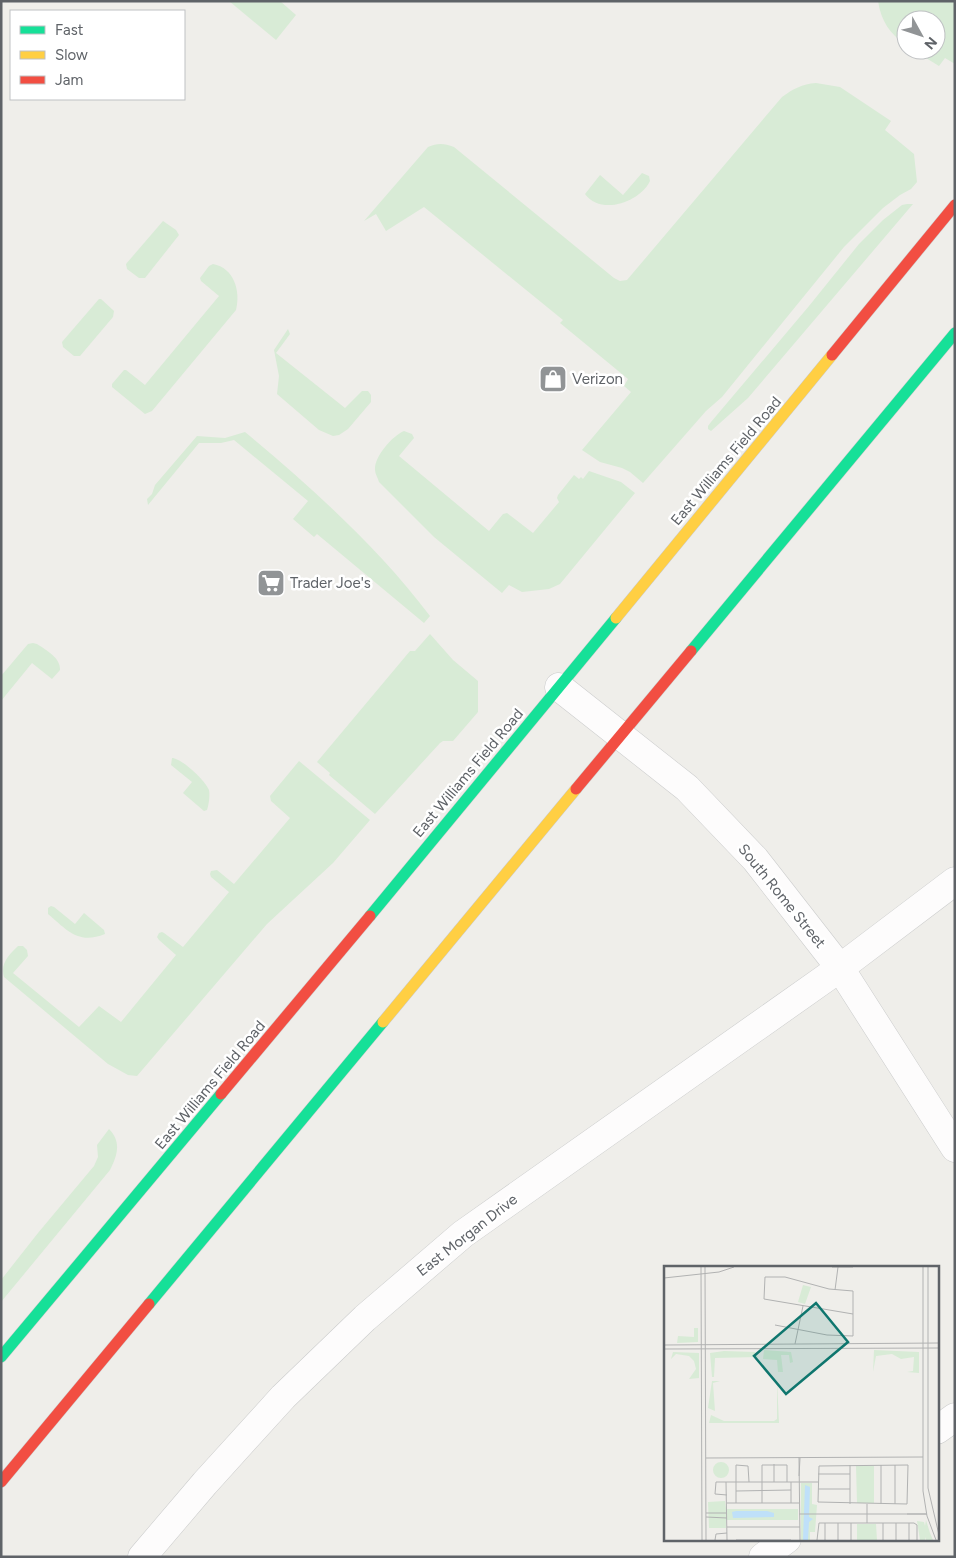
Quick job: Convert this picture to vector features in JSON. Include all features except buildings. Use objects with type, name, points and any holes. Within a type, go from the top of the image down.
[{"type":"main road","name":"East Williams Field Road","points":[[1,1357],[559,687],[955,205]]},
{"type":"main road","points":[[1,1482],[955,333]]},
{"type":"street","name":"South Rome Street","points":[[559,687],[687,788],[755,859],[840,968],[955,1148]]},
{"type":"street","name":"East Morgan Drive","points":[[142,1557],[205,1483],[283,1397],[365,1318],[463,1234],[840,968],[955,880]]},
{"type":"street","points":[[938,1429],[955,1417]]},
{"type":"street","points":[[763,1557],[786,1540]]},
{"type":"green space","points":[[229,1],[280,1],[296,15],[276,40]]},
{"type":"green space","points":[[878,1],[955,1],[955,64],[946,59],[946,10],[896,10],[896,37],[881,15]]},
{"type":"green space","points":[[929,60],[944,60],[939,66]]},
{"type":"green space","points":[[816,83],[840,87],[891,121],[885,130],[914,154],[917,182],[911,189],[883,208],[844,247],[722,397],[706,411],[643,483],[630,472],[600,462],[582,450],[631,392],[624,386],[628,379],[560,323],[563,320],[424,207],[386,231],[376,214],[364,221],[428,147],[438,144],[447,145],[454,147],[614,278],[620,281],[627,280],[782,97],[798,87]]},
{"type":"green space","points":[[642,173],[649,176],[650,181],[638,195],[620,204],[600,204],[592,201],[585,194],[600,175],[623,195]]},
{"type":"green space","points":[[913,204],[748,398],[711,431],[708,429],[711,422],[859,244],[883,220],[902,205]]},
{"type":"green space","points":[[163,221],[176,230],[179,235],[145,278],[139,278],[127,269],[126,264]]},
{"type":"green space","points":[[213,264],[226,270],[234,281],[237,295],[236,310],[152,411],[145,414],[112,387],[112,384],[126,370],[145,385],[219,296],[200,278],[209,266]]},
{"type":"green space","points":[[99,299],[114,311],[113,317],[80,356],[74,356],[63,347],[62,342]]},
{"type":"green space","points":[[288,329],[290,334],[276,353],[345,408],[362,391],[368,391],[371,395],[371,402],[348,429],[339,435],[333,436],[319,430],[277,394],[279,376],[274,350]]},
{"type":"green space","points":[[404,431],[412,434],[414,438],[399,456],[489,531],[503,514],[507,513],[533,533],[559,502],[558,495],[574,475],[579,479],[581,477],[583,479],[589,471],[621,482],[635,493],[560,584],[549,589],[522,592],[509,585],[502,593],[434,537],[379,482],[375,473],[377,459],[389,442]]},
{"type":"green space","points":[[245,432],[295,475],[366,542],[410,590],[430,616],[424,623],[317,534],[314,537],[293,519],[308,501],[234,440],[221,443],[199,443],[148,505],[147,499],[152,494],[155,485],[197,436],[225,438]]},
{"type":"green space","points":[[430,634],[453,660],[478,681],[478,712],[453,741],[443,741],[440,743],[375,814],[329,775],[330,773],[317,762],[410,651],[415,651]]},
{"type":"green space","points":[[33,643],[56,658],[60,670],[52,679],[32,663],[1,701],[1,676],[28,644]]},
{"type":"green space","points":[[172,758],[187,765],[207,786],[209,802],[207,810],[204,811],[183,793],[192,782],[171,765]]},
{"type":"green space","points":[[299,761],[370,820],[333,863],[267,924],[137,1076],[128,1075],[108,1064],[4,977],[4,963],[18,946],[23,946],[27,950],[28,956],[13,973],[79,1027],[99,1006],[121,1022],[176,955],[159,940],[157,937],[159,933],[164,933],[183,947],[229,892],[211,877],[211,871],[217,870],[234,884],[290,818],[271,801],[270,796]]},
{"type":"green space","points":[[51,906],[75,924],[84,913],[104,930],[105,934],[87,938],[74,934],[48,914],[48,908]]},
{"type":"green space","points":[[109,1129],[117,1144],[115,1160],[110,1170],[1,1302],[1,1280],[94,1166],[98,1157],[97,1145]]},
{"type":"traffic: fast","points":[[691,651],[955,333]]},
{"type":"traffic: fast","points":[[370,916],[616,618]]},
{"type":"traffic: fast","points":[[149,1304],[383,1022]]},
{"type":"traffic: fast","points":[[1,1357],[221,1094]]},
{"type":"traffic: slow","points":[[616,618],[832,355]]},
{"type":"traffic: slow","points":[[383,1022],[576,789]]},
{"type":"traffic: jam","points":[[832,355],[955,205]]},
{"type":"traffic: jam","points":[[576,789],[691,651]]},
{"type":"traffic: jam","points":[[221,1094],[370,916]]},
{"type":"traffic: jam","points":[[1,1482],[149,1304]]},
{"type":"place","name":"Verizon","points":[[553,379]]},
{"type":"place","name":"Trader Joe's","points":[[271,583]]}]
